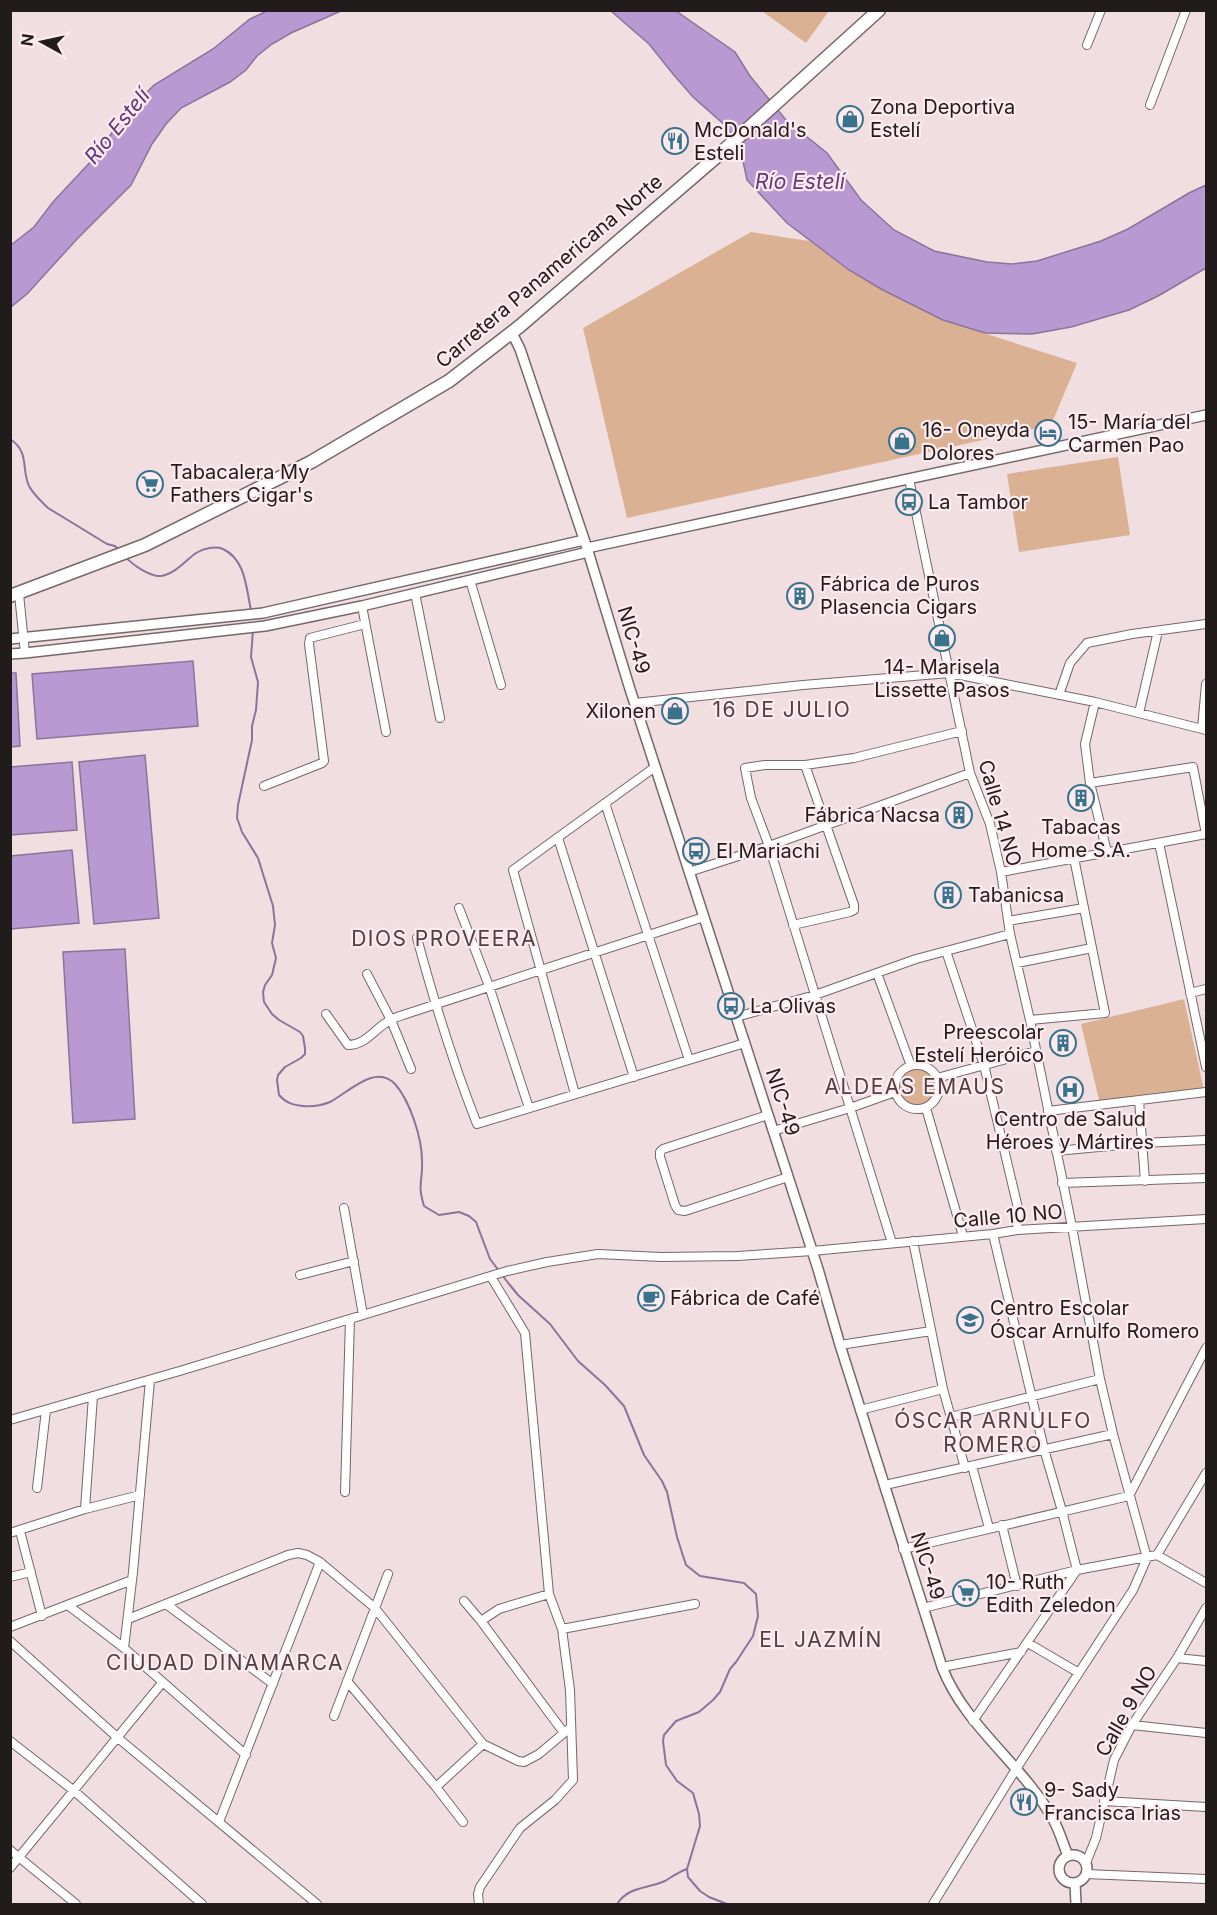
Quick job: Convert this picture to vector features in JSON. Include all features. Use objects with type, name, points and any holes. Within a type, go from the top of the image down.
[{"type":"highway","name":"Carretera Panamericana Norte","points":[[15,595],[146,545],[321,457],[449,381],[512,333],[722,152],[879,10]]},
{"type":"street","points":[[1087,45],[1101,10]]},
{"type":"street","points":[[1150,105],[1186,10]]},
{"type":"street","name":"NIC-49","points":[[512,333],[520,349],[586,547],[812,1251],[903,1549],[947,1681],[974,1721],[1016,1769],[1055,1822],[1068,1856],[1064,1858],[1060,1866],[1060,1874],[1066,1881],[1075,1883]]},
{"type":"street","points":[[10,639],[263,612],[586,547],[1206,415]]},
{"type":"street","name":"Calle 14 NO","points":[[909,479],[970,772],[990,824],[1010,934],[1072,1227],[1100,1379],[1147,1558]]},
{"type":"street","points":[[10,654],[265,626],[470,580],[586,547]]},
{"type":"street","points":[[470,580],[501,686]]},
{"type":"street","points":[[360,591],[386,732]]},
{"type":"street","points":[[415,593],[440,718]]},
{"type":"street","points":[[15,595],[26,654]]},
{"type":"street","points":[[264,786],[324,761],[310,638],[365,624]]},
{"type":"street","points":[[1059,695],[1070,663],[1087,643],[1206,624]]},
{"type":"street","points":[[1139,713],[1158,631]]},
{"type":"street","points":[[635,703],[803,685],[950,673],[1095,702],[1204,729],[1206,684]]},
{"type":"street","points":[[1095,702],[1085,744],[1090,783],[1107,852]]},
{"type":"street","points":[[892,1243],[769,846],[751,798],[745,768],[805,765],[854,758],[962,731]]},
{"type":"street","points":[[793,925],[854,910],[805,765]]},
{"type":"street","points":[[575,1094],[513,870],[655,767]]},
{"type":"street","points":[[1000,872],[1206,834],[1193,767],[1090,783]]},
{"type":"street","points":[[689,872],[769,846],[970,772]]},
{"type":"street","points":[[605,803],[689,1060]]},
{"type":"street","points":[[558,838],[634,1077]]},
{"type":"street","points":[[1159,843],[1190,993],[1204,1039],[1206,1067]]},
{"type":"street","points":[[1030,1020],[1105,1013],[1074,858]]},
{"type":"street","points":[[459,908],[489,986],[529,1108]]},
{"type":"street","points":[[1008,921],[1084,908]]},
{"type":"street","points":[[326,1014],[348,1045],[352,1046],[360,1043],[391,1020],[704,917]]},
{"type":"street","points":[[736,1017],[815,995],[916,959],[1010,934]]},
{"type":"street","points":[[417,938],[457,1073],[477,1124],[745,1043]]},
{"type":"street","points":[[1017,963],[1092,948]]},
{"type":"street","points":[[946,951],[984,1065],[1018,1208],[1017,1230]]},
{"type":"street","points":[[877,973],[911,1066]]},
{"type":"street","points":[[367,974],[391,1020],[411,1069]]},
{"type":"street","points":[[1190,993],[1206,989]]},
{"type":"street","points":[[937,1078],[1036,1051]]},
{"type":"street","points":[[911,1066],[923,1066],[934,1072],[937,1078],[938,1095],[926,1107],[916,1110],[899,1101],[894,1085],[900,1073],[911,1066]]},
{"type":"street","points":[[773,1131],[895,1092]]},
{"type":"street","points":[[1048,1111],[1206,1092]]},
{"type":"street","points":[[1139,1100],[1145,1181]]},
{"type":"street","points":[[926,1107],[963,1236]]},
{"type":"street","points":[[768,1115],[663,1149],[660,1157],[675,1205],[678,1210],[685,1211],[788,1177]]},
{"type":"street","points":[[1056,1151],[1206,1140]]},
{"type":"street","points":[[1062,1183],[1206,1178]]},
{"type":"street","points":[[344,1208],[363,1315]]},
{"type":"street","name":"Calle 10 NO","points":[[10,1420],[150,1380],[507,1271],[547,1262],[598,1254],[662,1257],[738,1256],[812,1251],[1017,1230],[1206,1219]]},
{"type":"street","points":[[974,1721],[1077,1570],[1044,1449],[993,1234]]},
{"type":"street","points":[[913,1241],[943,1389],[989,1528]]},
{"type":"street","points":[[300,1275],[354,1261]]},
{"type":"street","points":[[479,1905],[480,1887],[520,1828],[555,1800],[573,1780],[570,1690],[562,1629],[549,1594],[525,1333],[493,1276]]},
{"type":"street","points":[[345,1492],[350,1319]]},
{"type":"street","points":[[840,1346],[931,1331]]},
{"type":"street","points":[[903,1549],[1129,1496],[1206,1348]]},
{"type":"street","points":[[951,1417],[1100,1379]]},
{"type":"street","points":[[124,1648],[150,1380]]},
{"type":"street","points":[[860,1410],[943,1389]]},
{"type":"street","points":[[85,1509],[93,1396]]},
{"type":"street","points":[[37,1488],[46,1410]]},
{"type":"street","points":[[885,1485],[1113,1434]]},
{"type":"street","points":[[923,1608],[1077,1570],[1157,1555],[1206,1473]]},
{"type":"street","points":[[10,1533],[85,1509],[140,1495]]},
{"type":"street","points":[[1002,1525],[1017,1586]]},
{"type":"street","points":[[20,1531],[42,1616]]},
{"type":"street","points":[[128,1618],[288,1555],[298,1553],[307,1555],[320,1562],[375,1608],[483,1744],[518,1761],[525,1762],[539,1754],[571,1727]]},
{"type":"street","points":[[1157,1555],[1206,1582]]},
{"type":"street","points":[[933,1905],[1016,1769],[1133,1590],[1147,1558]]},
{"type":"street","points":[[219,1822],[320,1562]]},
{"type":"street","points":[[10,1577],[31,1572]]},
{"type":"street","points":[[334,1716],[388,1574]]},
{"type":"street","points":[[10,1627],[132,1580]]},
{"type":"street","points":[[481,1620],[500,1609],[549,1594]]},
{"type":"street","points":[[464,1600],[564,1733]]},
{"type":"street","points":[[166,1604],[273,1684]]},
{"type":"street","points":[[562,1629],[695,1604]]},
{"type":"street","points":[[69,1606],[124,1648],[246,1755]]},
{"type":"street","name":"Calle 9 NO","points":[[1086,1863],[1096,1838],[1114,1760],[1132,1725],[1206,1608]]},
{"type":"street","points":[[10,1641],[118,1738],[317,1905]]},
{"type":"street","points":[[1028,1643],[1079,1673]]},
{"type":"street","points":[[942,1667],[1021,1652]]},
{"type":"street","points":[[1176,1658],[1206,1661]]},
{"type":"street","points":[[347,1681],[463,1822]]},
{"type":"street","points":[[10,1868],[162,1683]]},
{"type":"street","points":[[1132,1725],[1206,1733]]},
{"type":"street","points":[[10,1741],[74,1790],[202,1905]]},
{"type":"street","points":[[436,1787],[483,1744]]},
{"type":"street","points":[[1104,1800],[1206,1807]]},
{"type":"street","points":[[10,1850],[76,1905]]},
{"type":"street","points":[[1068,1856],[1078,1855],[1086,1863],[1088,1869],[1082,1880],[1075,1883],[1076,1905]]},
{"type":"street","points":[[1086,1874],[1206,1879]]},
{"type":"shaded area","points":[[762,11],[829,11],[806,43]]},
{"type":"shaded area","points":[[751,232],[809,241],[880,289],[943,320],[1077,363],[1051,425],[627,518],[583,328]]},
{"type":"shaded area","points":[[1118,457],[1130,535],[1019,552],[1007,474]]},
{"type":"shaded area","points":[[1184,999],[1204,1090],[1100,1104],[1081,1024]]},
{"type":"shaded area","points":[[917,1069],[929,1075],[935,1087],[929,1099],[917,1105],[905,1099],[899,1087],[905,1075]]},
{"type":"water","name":"Río Estelí","points":[[267,11],[341,11],[272,44],[257,56],[246,70],[230,82],[181,108],[152,144],[131,185],[27,294],[11,307],[11,245],[34,227],[53,202],[95,157],[125,114],[154,85],[213,49],[250,19]]},
{"type":"water","name":"Río Estelí","points":[[611,11],[676,11],[735,52],[750,76],[786,120],[827,153],[861,200],[894,230],[934,251],[987,262],[1012,264],[1037,261],[1101,241],[1128,229],[1206,185],[1206,268],[1129,310],[1071,327],[1032,334],[985,333],[943,320],[849,270],[787,223],[747,180],[741,152],[728,128],[693,97],[649,44]]},
{"type":"water","points":[[193,661],[198,726],[37,739],[32,674]]},
{"type":"water","points":[[11,673],[16,673],[20,746],[11,747]]},
{"type":"water","points":[[145,755],[159,918],[94,924],[79,762]]},
{"type":"water","points":[[72,762],[77,830],[11,835],[11,767]]},
{"type":"water","points":[[72,850],[79,923],[11,929],[11,856]]},
{"type":"water","points":[[125,949],[135,1119],[73,1123],[63,952]]},
{"type":"waterway","points":[[10,439],[23,455],[29,486],[40,501],[119,550]]},
{"type":"waterway","points":[[125,556],[141,569],[161,576],[175,570],[199,551],[213,548],[223,549],[231,554],[241,567],[251,610]]},
{"type":"waterway","points":[[253,630],[251,657],[258,682],[256,710],[237,818],[242,832],[258,858],[273,906],[275,925],[272,943],[276,958],[272,975],[263,992],[264,1002],[279,1020],[300,1032],[305,1048],[305,1054],[285,1067],[278,1075],[279,1095],[293,1104],[313,1106],[330,1102],[370,1078],[387,1078],[395,1084],[406,1100],[417,1131],[421,1152],[421,1187],[424,1206],[439,1215],[459,1212],[476,1222],[490,1259],[509,1284],[550,1324],[578,1361],[624,1406],[644,1455],[667,1492],[686,1565],[700,1576],[744,1583],[756,1594],[758,1616],[753,1636],[730,1669],[720,1692],[699,1712],[676,1721],[664,1735],[663,1741],[666,1765],[677,1781],[693,1793],[699,1814],[700,1826],[687,1869],[688,1877],[700,1891],[727,1904]]},
{"type":"waterway","points":[[617,1904],[627,1894],[658,1884],[687,1869]]},
{"type":"place","name":"Zona Deportiva Estelí","points":[[850,119]]},
{"type":"place","name":"McDonald's Esteli","points":[[675,141]]},
{"type":"place","name":"15- María del Carmen Pao","points":[[1048,433]]},
{"type":"place","name":"16- Oneyda Dolores","points":[[902,441]]},
{"type":"place","name":"Tabacalera My Fathers Cigar's","points":[[150,484]]},
{"type":"place","name":"La Tambor","points":[[909,502]]},
{"type":"place","name":"Fábrica de Puros Plasencia Cigars","points":[[800,596]]},
{"type":"place","name":"14- Marisela Lissette Pasos","points":[[942,638]]},
{"type":"place","name":"Xilonen","points":[[675,711]]},
{"type":"place","name":"Tabacas Home S.A.","points":[[1081,798]]},
{"type":"place","name":"Fábrica Nacsa","points":[[959,815]]},
{"type":"place","name":"El Mariachi","points":[[696,851]]},
{"type":"place","name":"Tabanicsa","points":[[948,895]]},
{"type":"place","name":"La Olivas","points":[[731,1006]]},
{"type":"place","name":"Preescolar Estelí Heróico","points":[[1063,1043]]},
{"type":"place","name":"Centro de Salud Héroes y Mártires","points":[[1070,1090]]},
{"type":"place","name":"Fábrica de Café","points":[[651,1298]]},
{"type":"place","name":"Centro Escolar Óscar Arnulfo Romero","points":[[970,1320]]},
{"type":"place","name":"10- Ruth Edith Zeledon","points":[[966,1593]]},
{"type":"place","name":"9- Sady Francisca Irias","points":[[1024,1802]]},
{"type":"district","name":"16 DE JULIO","points":[[782,709]]},
{"type":"district","name":"DIOS PROVEERA","points":[[444,938]]},
{"type":"district","name":"ALDEAS EMAUS","points":[[915,1086]]},
{"type":"district","name":"ÓSCAR ARNULFO ROMERO","points":[[993,1432]]},
{"type":"district","name":"EL JAZMÍN","points":[[821,1639]]},
{"type":"district","name":"CIUDAD DINAMARCA","points":[[225,1662]]}]
